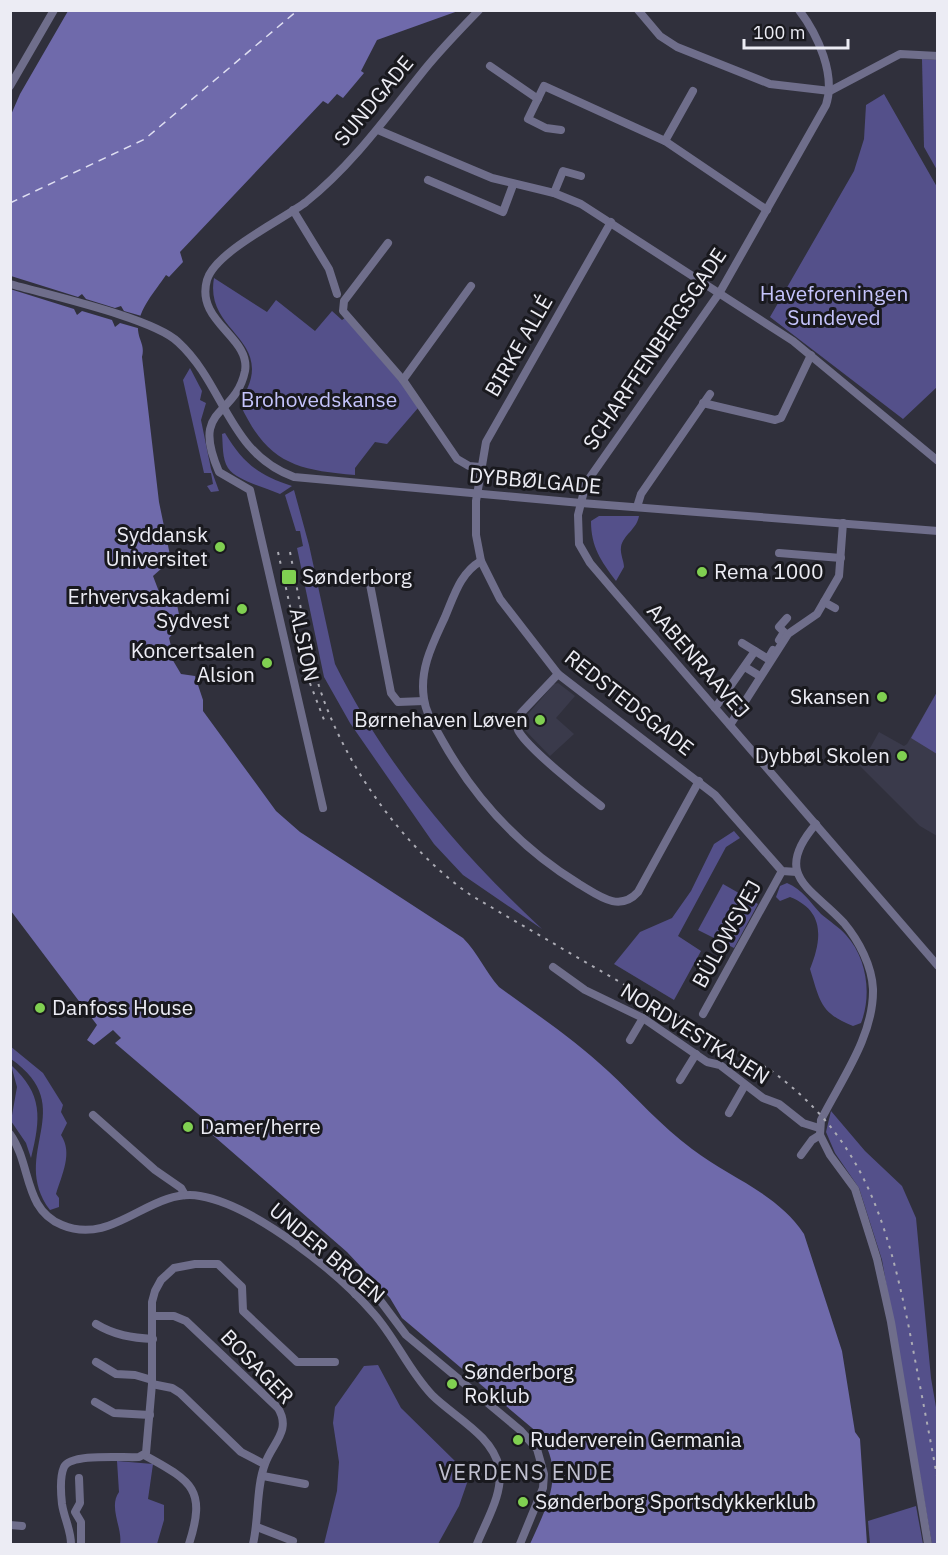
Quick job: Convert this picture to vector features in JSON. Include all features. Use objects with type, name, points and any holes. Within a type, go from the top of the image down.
[{"type":"street","points":[[10,86],[54,10]]},
{"type":"street","name":"SUNDGADE","points":[[223,407],[241,383],[246,364],[239,348],[212,315],[207,303],[205,293],[210,272],[218,263],[307,200],[378,130],[439,52],[479,10]]},
{"type":"street","points":[[638,10],[660,36],[695,54],[770,84],[830,91],[900,54],[938,56]]},
{"type":"street","points":[[799,10],[816,38],[830,91]]},
{"type":"street","points":[[490,66],[538,99]]},
{"type":"street","points":[[561,130],[546,128],[528,119],[544,86],[665,141],[767,210]]},
{"type":"street","points":[[665,141],[693,91]]},
{"type":"street","name":"SCHARFFENBERGSGADE","points":[[581,503],[591,475],[720,292],[826,105],[830,91]]},
{"type":"street","points":[[378,130],[513,185],[554,193],[581,204],[720,292],[811,356],[938,461]]},
{"type":"street","points":[[554,193],[563,171],[581,176]]},
{"type":"street","points":[[428,180],[503,212],[513,185]]},
{"type":"street","points":[[294,210],[328,269],[337,294]]},
{"type":"street","name":"BIRKE ALLÉ","points":[[477,494],[480,467],[492,429],[611,222]]},
{"type":"street","points":[[387,243],[342,306],[346,315],[403,380],[457,459],[470,466],[480,467]]},
{"type":"street","name":"DYBBØLGADE","points":[[10,284],[157,328],[177,340],[190,354],[250,449],[270,466],[288,475],[313,481],[938,531]]},
{"type":"street","points":[[403,380],[471,286]]},
{"type":"street","points":[[703,403],[775,420],[781,418],[811,356]]},
{"type":"street","points":[[637,507],[641,494],[710,393]]},
{"type":"street","name":"ALSION","points":[[223,407],[208,428],[217,468],[223,476],[250,490],[323,808]]},
{"type":"street","name":"REDSTEDSGADE","points":[[477,494],[476,535],[481,561],[500,599],[558,674],[715,795],[782,871]]},
{"type":"street","name":"AABENRAAVEJ","points":[[581,503],[577,526],[584,553],[938,966]]},
{"type":"street","points":[[730,725],[788,634],[817,614],[839,576],[843,523]]},
{"type":"street","points":[[779,553],[841,558]]},
{"type":"street","points":[[481,561],[465,572],[429,651],[423,684],[424,701],[431,720],[450,755],[476,792],[507,827],[529,848],[566,876],[611,902],[627,901],[639,892],[699,781]]},
{"type":"street","points":[[374,573],[368,573],[391,693],[398,702],[424,701]]},
{"type":"street","points":[[824,602],[836,608]]},
{"type":"street","points":[[742,643],[768,659],[784,632],[779,627],[787,618]]},
{"type":"street","points":[[715,708],[755,651]]},
{"type":"street","points":[[745,667],[758,675]]},
{"type":"street","points":[[558,674],[521,713],[517,720],[518,729],[550,763],[601,806]]},
{"type":"street","points":[[801,1155],[820,1132],[865,1034],[872,1012],[873,987],[868,964],[858,941],[843,922],[812,896],[797,872],[797,856],[803,838],[816,824]]},
{"type":"street","points":[[782,871],[797,872]]},
{"type":"street","name":"BÜLOWSVEJ","points":[[703,1014],[782,871]]},
{"type":"street","name":"NORDVESTKAJEN","points":[[553,967],[585,990],[643,1018],[707,1062],[720,1065],[763,1098],[779,1104],[803,1123],[820,1132]]},
{"type":"street","points":[[630,1040],[643,1018]]},
{"type":"street","points":[[680,1080],[696,1054]]},
{"type":"street","points":[[729,1113],[745,1085]]},
{"type":"street","points":[[93,1114],[150,1165],[181,1188],[185,1195]]},
{"type":"street","points":[[820,1132],[830,1155],[855,1189],[877,1259],[891,1322],[928,1545]]},
{"type":"street","name":"UNDER BROEN","points":[[10,1134],[23,1156],[35,1200],[50,1218],[62,1225],[76,1229],[101,1228],[117,1224],[167,1199],[185,1195],[221,1201],[256,1216],[355,1294],[384,1326],[432,1395],[487,1443],[495,1456],[500,1483],[477,1545]]},
{"type":"street","points":[[144,1455],[147,1450],[150,1415],[152,1316],[155,1291],[161,1280],[174,1268],[195,1264],[218,1264],[242,1287],[243,1311],[297,1362],[335,1362]]},
{"type":"street","points":[[355,1294],[363,1290],[373,1291],[406,1335],[520,1430],[537,1449],[544,1474],[543,1488],[520,1545]]},
{"type":"street","name":"BOSAGER","points":[[152,1316],[174,1316],[186,1321],[278,1408],[283,1416],[284,1426],[264,1464],[253,1545]]},
{"type":"street","points":[[96,1324],[117,1336],[136,1335],[153,1339]]},
{"type":"street","points":[[96,1362],[116,1374],[135,1375],[172,1388],[241,1452],[264,1464]]},
{"type":"street","points":[[95,1402],[114,1413],[150,1415]]},
{"type":"street","points":[[71,1545],[71,1532],[64,1513],[63,1470],[70,1461],[76,1458],[144,1455],[176,1474],[194,1492],[198,1507],[189,1545]]},
{"type":"street","points":[[263,1476],[305,1485]]},
{"type":"street","points":[[75,1512],[80,1503],[79,1478]]},
{"type":"street","points":[[64,1513],[75,1512]]},
{"type":"street","points":[[75,1512],[81,1522],[81,1545]]},
{"type":"street","points":[[10,1524],[22,1526]]},
{"type":"street","points":[[257,1527],[293,1541]]},
{"type":"shaded area","points":[[68,11],[458,11],[377,40],[361,71],[364,73],[343,98],[337,94],[328,104],[323,101],[180,252],[183,262],[169,277],[166,275],[144,308],[138,330],[143,349],[142,357],[159,502],[171,560],[153,576],[161,597],[175,595],[181,624],[169,638],[172,650],[168,652],[181,674],[195,676],[203,700],[203,711],[276,811],[300,832],[463,938],[499,987],[582,1049],[681,1140],[767,1197],[793,1220],[804,1234],[842,1351],[855,1432],[860,1439],[867,1544],[530,1544],[548,1502],[553,1475],[547,1447],[538,1433],[402,1318],[390,1298],[347,1252],[200,1124],[204,1119],[115,1043],[121,1038],[113,1030],[94,1045],[87,1040],[97,1025],[11,911],[10,117],[20,94]]},
{"type":"shaded area","name":"Børnehaven Løven","points":[[558,683],[575,696],[556,718],[574,734],[550,756],[522,727],[522,721],[554,684]]},
{"type":"shaded area","name":"Dybbøl Skolen","points":[[937,692],[937,836],[920,826],[860,766],[879,732],[904,746],[907,744]]},
{"type":"green space","points":[[922,59],[937,60],[937,170],[924,147]]},
{"type":"green space","name":"Haveforeningen Sundeved","points":[[884,94],[937,187],[937,387],[903,419],[770,317],[854,171],[864,139],[866,105]]},
{"type":"green space","name":"Brohovedskanse","points":[[214,278],[267,312],[276,300],[315,331],[332,311],[342,320],[345,318],[402,384],[418,408],[387,444],[375,442],[355,468],[355,475],[316,470],[286,460],[261,439],[250,424],[240,404],[251,378],[250,357],[217,306],[213,293]]},
{"type":"green space","points":[[190,368],[202,391],[200,400],[206,403],[201,420],[211,469],[219,491],[211,492],[207,486],[213,484],[211,473],[204,473],[183,380]]},
{"type":"green space","points":[[225,433],[252,467],[292,486],[280,494],[232,473],[224,456],[222,434]]},
{"type":"green space","points":[[294,490],[309,545],[335,664],[355,701],[401,772],[427,806],[482,870],[542,929],[463,875],[434,844],[350,723],[324,677],[297,548],[303,546],[300,531],[296,531],[285,495]]},
{"type":"green space","points":[[599,516],[639,516],[636,525],[622,543],[624,567],[616,581],[601,560],[593,539],[591,521]]},
{"type":"green space","points":[[937,692],[937,754],[911,738]]},
{"type":"green space","points":[[734,831],[740,838],[726,847],[678,936],[701,951],[674,1000],[614,964],[640,932],[672,918],[691,891],[714,844]]},
{"type":"green space","points":[[787,883],[802,892],[821,914],[843,932],[859,955],[867,989],[861,1023],[853,1026],[842,1021],[828,1011],[819,998],[810,969],[817,947],[818,927],[810,910],[801,903],[790,897],[780,901],[776,897],[780,886]]},
{"type":"green space","points":[[723,884],[758,904],[734,948],[698,930]]},
{"type":"green space","points":[[10,1046],[43,1073],[63,1105],[61,1112],[67,1123],[61,1135],[66,1156],[56,1194],[59,1198],[59,1207],[50,1210],[39,1189],[36,1169],[43,1113],[41,1095],[31,1077],[11,1059]]},
{"type":"green space","points":[[11,1065],[29,1086],[37,1107],[37,1131],[31,1158],[26,1143],[11,1121],[17,1087]]},
{"type":"green space","points":[[831,1111],[865,1151],[902,1186],[916,1218],[931,1378],[937,1413],[937,1544],[932,1544],[882,1260],[859,1188],[835,1153],[826,1132]]},
{"type":"green space","points":[[378,1365],[401,1408],[458,1464],[467,1483],[459,1506],[438,1544],[324,1544],[337,1491],[339,1462],[333,1423],[335,1407],[364,1366]]},
{"type":"green space","points":[[117,1461],[153,1464],[148,1499],[164,1505],[164,1520],[157,1544],[120,1544],[115,1511],[119,1492]]},
{"type":"green space","points":[[916,1506],[923,1544],[870,1544],[868,1521]]},
{"type":"pier","points":[[11,276],[78,297],[82,294],[86,299],[115,308],[121,306],[124,311],[145,317],[141,329],[120,323],[115,327],[112,320],[82,311],[77,315],[74,309],[10,289]]},
{"type":"ferry route","points":[[10,203],[145,139],[298,10]]},
{"type":"railway","points":[[278,552],[303,665],[326,725]]},
{"type":"railway","points":[[290,552],[310,653],[330,716],[360,775],[400,830],[447,877],[472,896],[769,1069],[801,1095],[827,1122],[848,1151],[865,1181],[890,1247],[908,1323],[938,1481]]},
{"type":"place","name":"Syddansk Universitet","points":[[220,547]]},
{"type":"place","name":"Rema 1000","points":[[702,572]]},
{"type":"place","name":"Sønderborg","points":[[289,577]]},
{"type":"place","name":"Erhvervsakademi Sydvest","points":[[242,609]]},
{"type":"place","name":"Koncertsalen Alsion","points":[[267,663]]},
{"type":"place","name":"Skansen","points":[[882,697]]},
{"type":"place","name":"Børnehaven Løven","points":[[540,720]]},
{"type":"place","name":"Dybbøl Skolen","points":[[902,756]]},
{"type":"place","name":"Danfoss House","points":[[40,1008]]},
{"type":"place","name":"Damer/herre","points":[[188,1127]]},
{"type":"place","name":"Sønderborg Roklub","points":[[452,1384]]},
{"type":"place","name":"Ruderverein Germania","points":[[518,1440]]},
{"type":"place","name":"Sønderborg Sportsdykkerklub","points":[[523,1502]]},
{"type":"district","name":"VERDENS ENDE","points":[[526,1472]]}]
